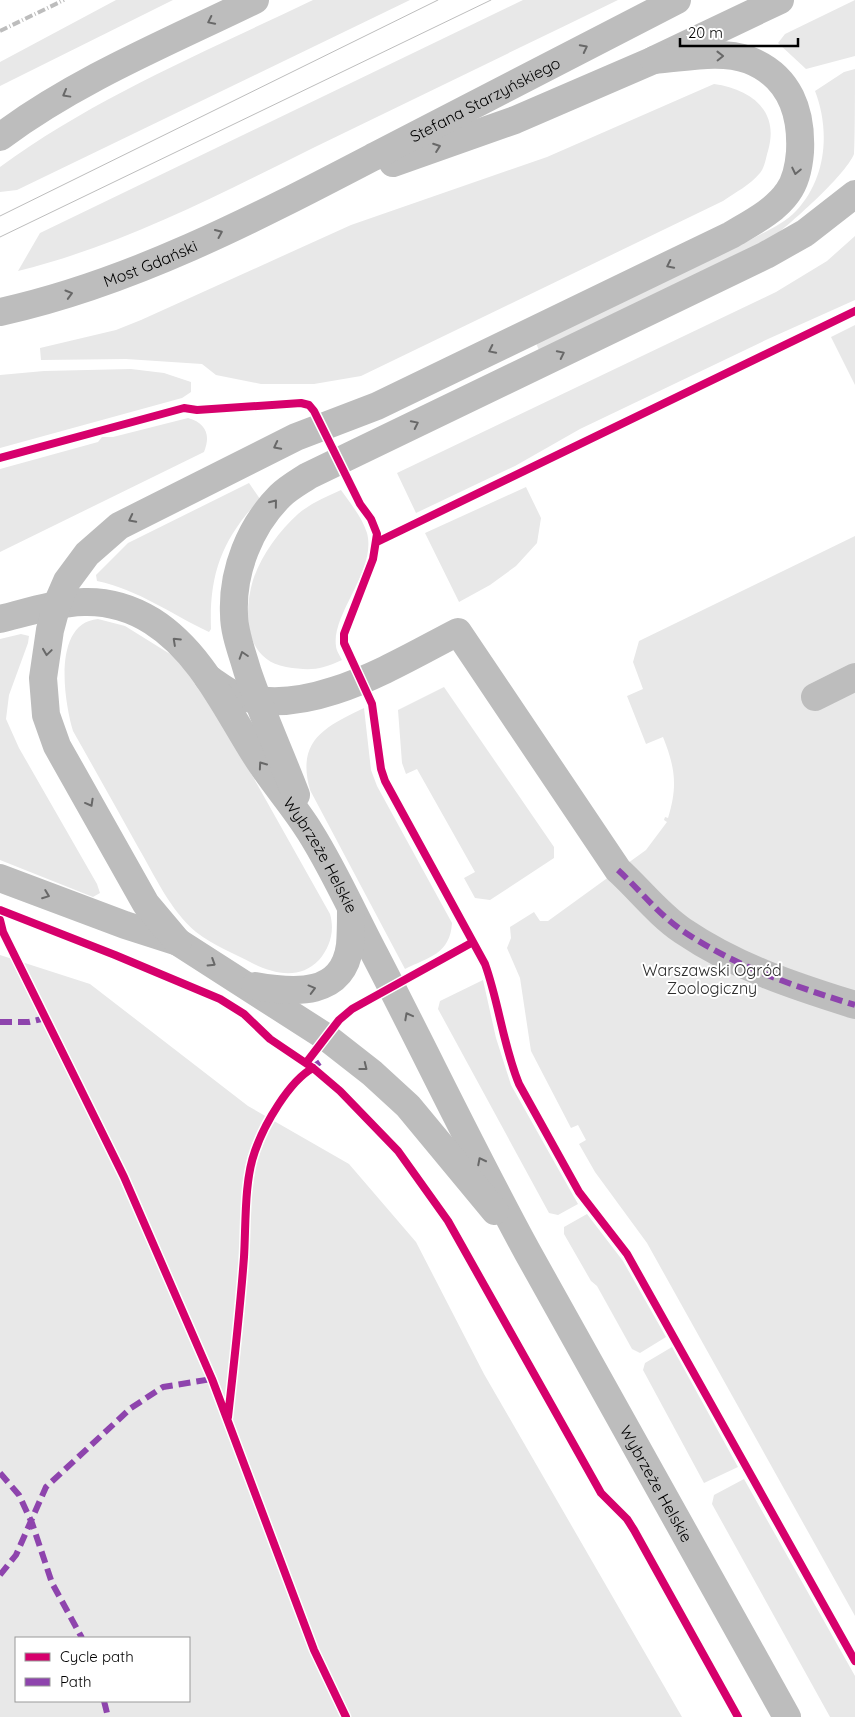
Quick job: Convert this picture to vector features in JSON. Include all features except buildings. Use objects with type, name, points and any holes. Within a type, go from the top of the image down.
[{"type":"main road","points":[[0,136],[93,78],[255,0]]},
{"type":"main road","name":"Stefana Starzyńskiego","points":[[292,199],[677,0]]},
{"type":"main road","points":[[292,199],[515,120],[654,60],[780,0]]},
{"type":"main road","points":[[178,942],[146,904],[57,746],[46,715],[43,678],[50,630],[57,604],[67,581],[87,554],[119,526],[296,437],[377,406],[731,235],[760,218],[782,200],[795,178],[800,134],[797,110],[789,93],[773,74],[747,59],[725,55],[654,60]]},
{"type":"main road","points":[[311,833],[258,701],[240,646],[234,615],[236,581],[245,549],[259,522],[281,495],[308,476],[766,255],[805,233],[855,194]]},
{"type":"main road","name":"Most Gdański","points":[[0,312],[86,289],[116,278],[292,199]]},
{"type":"main road","name":"Wybrzeże Helskie","points":[[0,620],[57,604],[82,600],[106,603],[131,611],[153,622],[192,656],[208,678],[258,760],[311,833],[527,1251],[787,1717]]},
{"type":"main road","points":[[208,678],[232,694],[258,701],[292,700],[331,692],[458,632],[618,870],[645,899],[682,930],[724,956],[773,979],[855,1005]]},
{"type":"main road","points":[[815,697],[855,677]]},
{"type":"main road","name":"Wybrzeże Helskie","points":[[0,878],[125,925],[178,942],[332,1041],[372,1073],[408,1106],[527,1251]]},
{"type":"main road","points":[[246,984],[280,990],[304,991],[322,986],[337,976],[343,967],[350,946],[351,909]]},
{"type":"green space","points":[[116,0],[173,0],[0,86],[0,62]]},
{"type":"green space","points":[[313,0],[410,0],[17,190],[0,192],[0,167],[36,142],[152,76]]},
{"type":"green space","points":[[523,0],[618,0],[170,217],[95,247],[18,271],[40,233]]},
{"type":"green space","points":[[855,0],[855,56],[806,69],[778,43],[785,34]]},
{"type":"green space","points":[[855,69],[854,154],[840,175],[802,213],[768,241],[540,353],[536,343],[750,240],[791,216],[806,198],[820,169],[824,137],[820,106],[815,91],[844,72]]},
{"type":"green space","points":[[714,84],[739,91],[750,97],[766,113],[770,124],[771,137],[762,171],[752,181],[723,201],[361,376],[314,384],[261,384],[216,375],[202,364],[126,359],[41,360],[40,348],[116,330],[351,225],[547,157]]},
{"type":"green space","points":[[855,236],[855,300],[768,339],[580,429],[515,466],[416,513],[397,473],[776,292],[827,261]]},
{"type":"green space","points":[[855,325],[855,385],[831,337]]},
{"type":"green space","points":[[131,369],[164,373],[191,382],[191,392],[182,398],[0,448],[0,375],[44,371]]},
{"type":"green space","points":[[188,418],[199,423],[205,430],[207,440],[204,452],[0,552],[0,469],[98,442],[102,437],[113,437]]},
{"type":"green space","points":[[249,483],[260,499],[236,528],[220,558],[212,591],[211,629],[209,632],[141,596],[97,581],[96,575],[128,543]]},
{"type":"green space","points":[[526,487],[541,518],[537,543],[516,566],[490,585],[459,602],[425,533]]},
{"type":"green space","points":[[341,490],[362,521],[367,533],[368,547],[366,562],[336,633],[336,648],[342,660],[321,668],[309,669],[286,667],[272,663],[262,655],[250,634],[248,607],[256,571],[271,544],[298,514],[319,500]]},
{"type":"green space","name":"Warszawski Ogród Zoologiczny","points":[[855,536],[855,1616],[647,1243],[595,1172],[579,1144],[586,1140],[578,1125],[571,1128],[531,1051],[520,978],[507,948],[511,938],[510,927],[534,912],[540,921],[548,921],[646,850],[667,822],[664,820],[665,817],[668,818],[671,807],[674,777],[667,748],[663,737],[646,744],[627,696],[643,689],[633,662],[639,641]]},
{"type":"green space","points":[[98,619],[125,626],[170,654],[186,668],[226,729],[330,914],[332,933],[329,944],[319,960],[312,966],[295,973],[278,972],[260,967],[230,952],[196,932],[178,914],[164,892],[73,731],[65,683],[65,665],[68,648],[73,634],[83,624]]},
{"type":"green space","points":[[21,634],[29,636],[28,643],[9,695],[6,719],[19,748],[97,884],[100,893],[93,897],[0,860],[0,639]]},
{"type":"green space","points":[[444,687],[554,847],[554,858],[490,900],[475,898],[464,878],[475,872],[417,769],[406,774],[402,763],[398,710]]},
{"type":"green space","points":[[364,708],[371,770],[377,786],[452,923],[447,942],[443,948],[430,957],[405,969],[310,790],[307,773],[307,759],[317,737],[337,722]]},
{"type":"green space","points":[[0,955],[90,984],[248,1106],[349,1164],[416,1242],[484,1374],[682,1717],[0,1717]]},
{"type":"green space","points":[[483,980],[496,1038],[511,1085],[578,1204],[558,1215],[549,1213],[438,1009],[440,1001]]},
{"type":"green space","points":[[587,1214],[623,1261],[666,1337],[640,1353],[632,1349],[597,1286],[591,1281],[564,1234],[564,1227]]},
{"type":"green space","points":[[672,1347],[738,1467],[704,1483],[643,1370],[645,1363]]},
{"type":"green space","points":[[744,1479],[855,1676],[855,1717],[830,1717],[712,1504],[714,1495]]},
{"type":"tram line","points":[[0,216],[438,0]]},
{"type":"tram line","points":[[0,237],[491,0]]},
{"type":"railway","points":[[0,31],[64,0]]},
{"type":"marked path","points":[[618,870],[665,917],[703,944],[766,974],[855,1005]]},
{"type":"marked path","points":[[0,1022],[29,1022],[46,1018]]},
{"type":"marked path","points":[[310,1069],[323,1060]]},
{"type":"marked path","points":[[0,1575],[16,1555],[46,1487],[131,1408],[163,1387],[212,1379]]},
{"type":"marked path","points":[[0,1473],[19,1495],[32,1523],[52,1583],[81,1637]]},
{"type":"marked path","points":[[104,1702],[108,1717]]},
{"type":"cycle path","points":[[377,542],[855,311]]},
{"type":"cycle path","points":[[0,458],[184,408],[197,410],[301,403],[309,405],[314,411],[377,534],[373,559],[344,634],[344,643],[372,704],[381,769],[385,781],[485,964],[519,1084],[579,1192],[627,1254],[855,1661]]},
{"type":"cycle path","points":[[0,910],[220,999],[244,1014],[270,1039],[313,1068],[340,1091],[398,1151],[448,1221],[601,1493],[627,1519],[634,1530],[738,1717]]},
{"type":"cycle path","points":[[0,920],[3,932],[124,1177],[212,1379],[314,1650],[346,1717]]},
{"type":"cycle path","points":[[306,1063],[339,1020],[352,1009],[473,942]]},
{"type":"cycle path","points":[[228,1417],[237,1337],[244,1257],[247,1189],[251,1163],[259,1141],[278,1105],[295,1083],[313,1068]]}]
